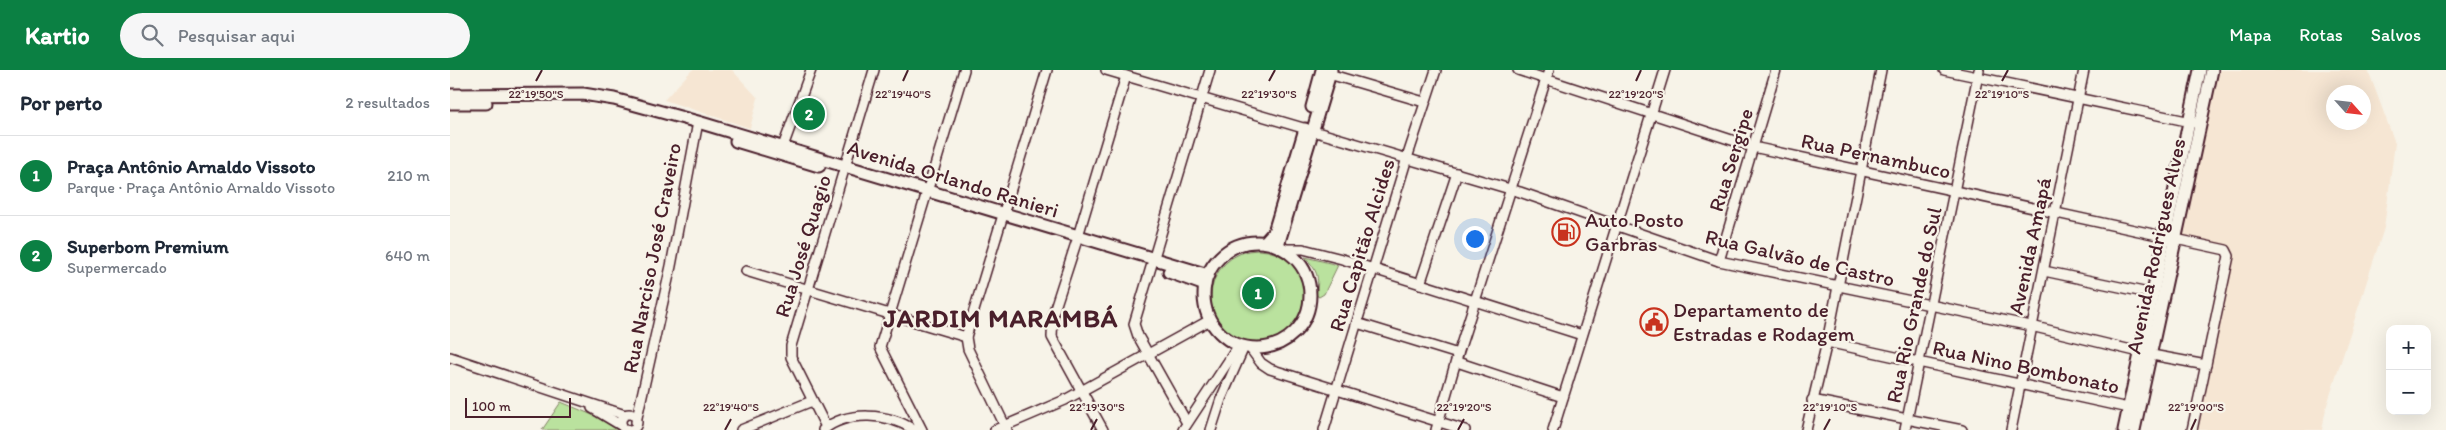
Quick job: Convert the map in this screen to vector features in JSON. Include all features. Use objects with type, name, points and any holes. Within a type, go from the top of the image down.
[{"type":"main road","name":"Avenida Rodrigues Alves","points":[[2124,430],[2128,408],[2146,354],[2170,237],[2189,122],[2200,70]]},
{"type":"main road","name":"Avenida Rodrigues Alves","points":[[2134,430],[2153,294],[2201,124],[2212,70]]},
{"type":"main road","points":[[1265,242],[1274,232],[1327,71]]},
{"type":"main road","name":"Avenida Orlando Ranieri","points":[[450,95],[583,94],[614,99],[1207,280]]},
{"type":"main road","name":"Avenida Orlando Ranieri","points":[[450,103],[574,100],[603,103],[638,110],[697,125]]},
{"type":"main road","points":[[1281,247],[1308,132]]},
{"type":"main road","points":[[1252,242],[1265,242],[1281,247],[1296,258],[1310,283],[1308,312],[1301,325],[1285,340],[1265,348],[1245,347],[1219,332],[1210,320],[1206,309],[1207,280],[1218,259],[1228,250],[1252,242]]},
{"type":"street","points":[[781,151],[811,70]]},
{"type":"street","name":"Rua José Quagio","points":[[824,429],[790,357],[791,346],[874,70]]},
{"type":"street","points":[[922,430],[880,347],[964,70]]},
{"type":"street","points":[[1005,427],[968,349],[966,336],[1047,70]]},
{"type":"street","name":"Rua Galvão de Castro","points":[[1106,70],[1308,132],[1407,158],[1512,190],[1617,224],[1719,261],[2031,326],[2146,354],[2206,365]]},
{"type":"street","points":[[1210,70],[1134,324],[1185,426],[1245,347]]},
{"type":"street","name":"Rua Capitão Alcides","points":[[1324,430],[1372,269],[1424,102],[1436,70]]},
{"type":"street","name":"Rua Pernambuco","points":[[1518,70],[1548,74],[1752,147],[1955,192],[2224,248],[2229,256],[2206,365]]},
{"type":"street","points":[[1553,430],[1665,70]]},
{"type":"street","name":"Rua Sergipe","points":[[1719,261],[1776,70]]},
{"type":"street","points":[[1806,430],[1827,342],[1859,171],[1881,70]]},
{"type":"street","points":[[1944,70],[1978,74],[2201,124]]},
{"type":"street","name":"Avenida Amapá","points":[[2011,430],[2084,70]]},
{"type":"street","points":[[1327,71],[1424,102]]},
{"type":"street","points":[[1438,426],[1548,74]]},
{"type":"street","name":"Rua Rio Grande do Sul","points":[[1905,430],[1978,74]]},
{"type":"street","points":[[1103,430],[1052,337],[1051,327],[1126,76]]},
{"type":"street","name":"Rua Narciso José Craveiro","points":[[631,427],[641,401],[671,266],[697,125]]},
{"type":"street","points":[[1420,284],[1457,173]]},
{"type":"street","points":[[1281,247],[1303,249],[1372,269],[1582,335]]},
{"type":"street","points":[[746,270],[966,336]]},
{"type":"street","points":[[2044,271],[2153,294]]},
{"type":"street","points":[[994,430],[1005,427],[1081,391],[1210,320]]},
{"type":"street","points":[[1357,323],[1563,397]]},
{"type":"street","name":"Rua Nino Bombonato","points":[[1827,342],[2128,408]]},
{"type":"street","points":[[1245,347],[1270,369],[1336,389],[1438,426],[1465,430]]},
{"type":"street","points":[[1210,430],[1221,399],[1245,347]]},
{"type":"street","points":[[450,356],[573,399],[608,408],[635,418],[631,427]]},
{"type":"street","points":[[2192,430],[2206,365]]},
{"type":"street","points":[[573,399],[631,427]]},
{"type":"street","points":[[1812,400],[1962,430]]},
{"type":"street","name":"Rua Narciso José Craveiro","points":[[627,415],[641,401]]},
{"type":"street","points":[[742,430],[812,401]]},
{"type":"street","points":[[627,415],[622,418],[631,427]]},
{"type":"street","points":[[824,429],[851,417],[878,416],[904,423],[914,430]]},
{"type":"shaded area","points":[[692,70],[732,70],[758,98],[750,128],[664,100]]},
{"type":"shaded area","points":[[2219,70],[2368,70],[2395,143],[2384,228],[2326,408],[2322,430],[2197,430],[2235,253],[2180,241]]},
{"type":"green space","points":[[1258,250],[1276,254],[1291,264],[1301,279],[1305,297],[1301,315],[1291,330],[1276,340],[1258,344],[1240,340],[1225,330],[1215,315],[1211,297],[1215,279],[1225,264],[1240,254]]},
{"type":"green space","points":[[1305,257],[1338,265],[1324,294],[1319,297],[1316,295],[1318,283],[1316,274]]},
{"type":"green space","points":[[561,402],[595,416],[618,430],[542,430]]},
{"type":"place","name":"Superbom Premium","points":[[809,114]]},
{"type":"place","name":"Auto Posto Garbras","points":[[1566,232]]},
{"type":"place","name":"Praça Antônio Arnaldo Vissoto","points":[[1258,293]]},
{"type":"place","name":"Departamento de Estradas e Rodagem","points":[[1654,322]]},
{"type":"district","name":"JARDIM MARAMBÁ","points":[[1001,318]]}]
